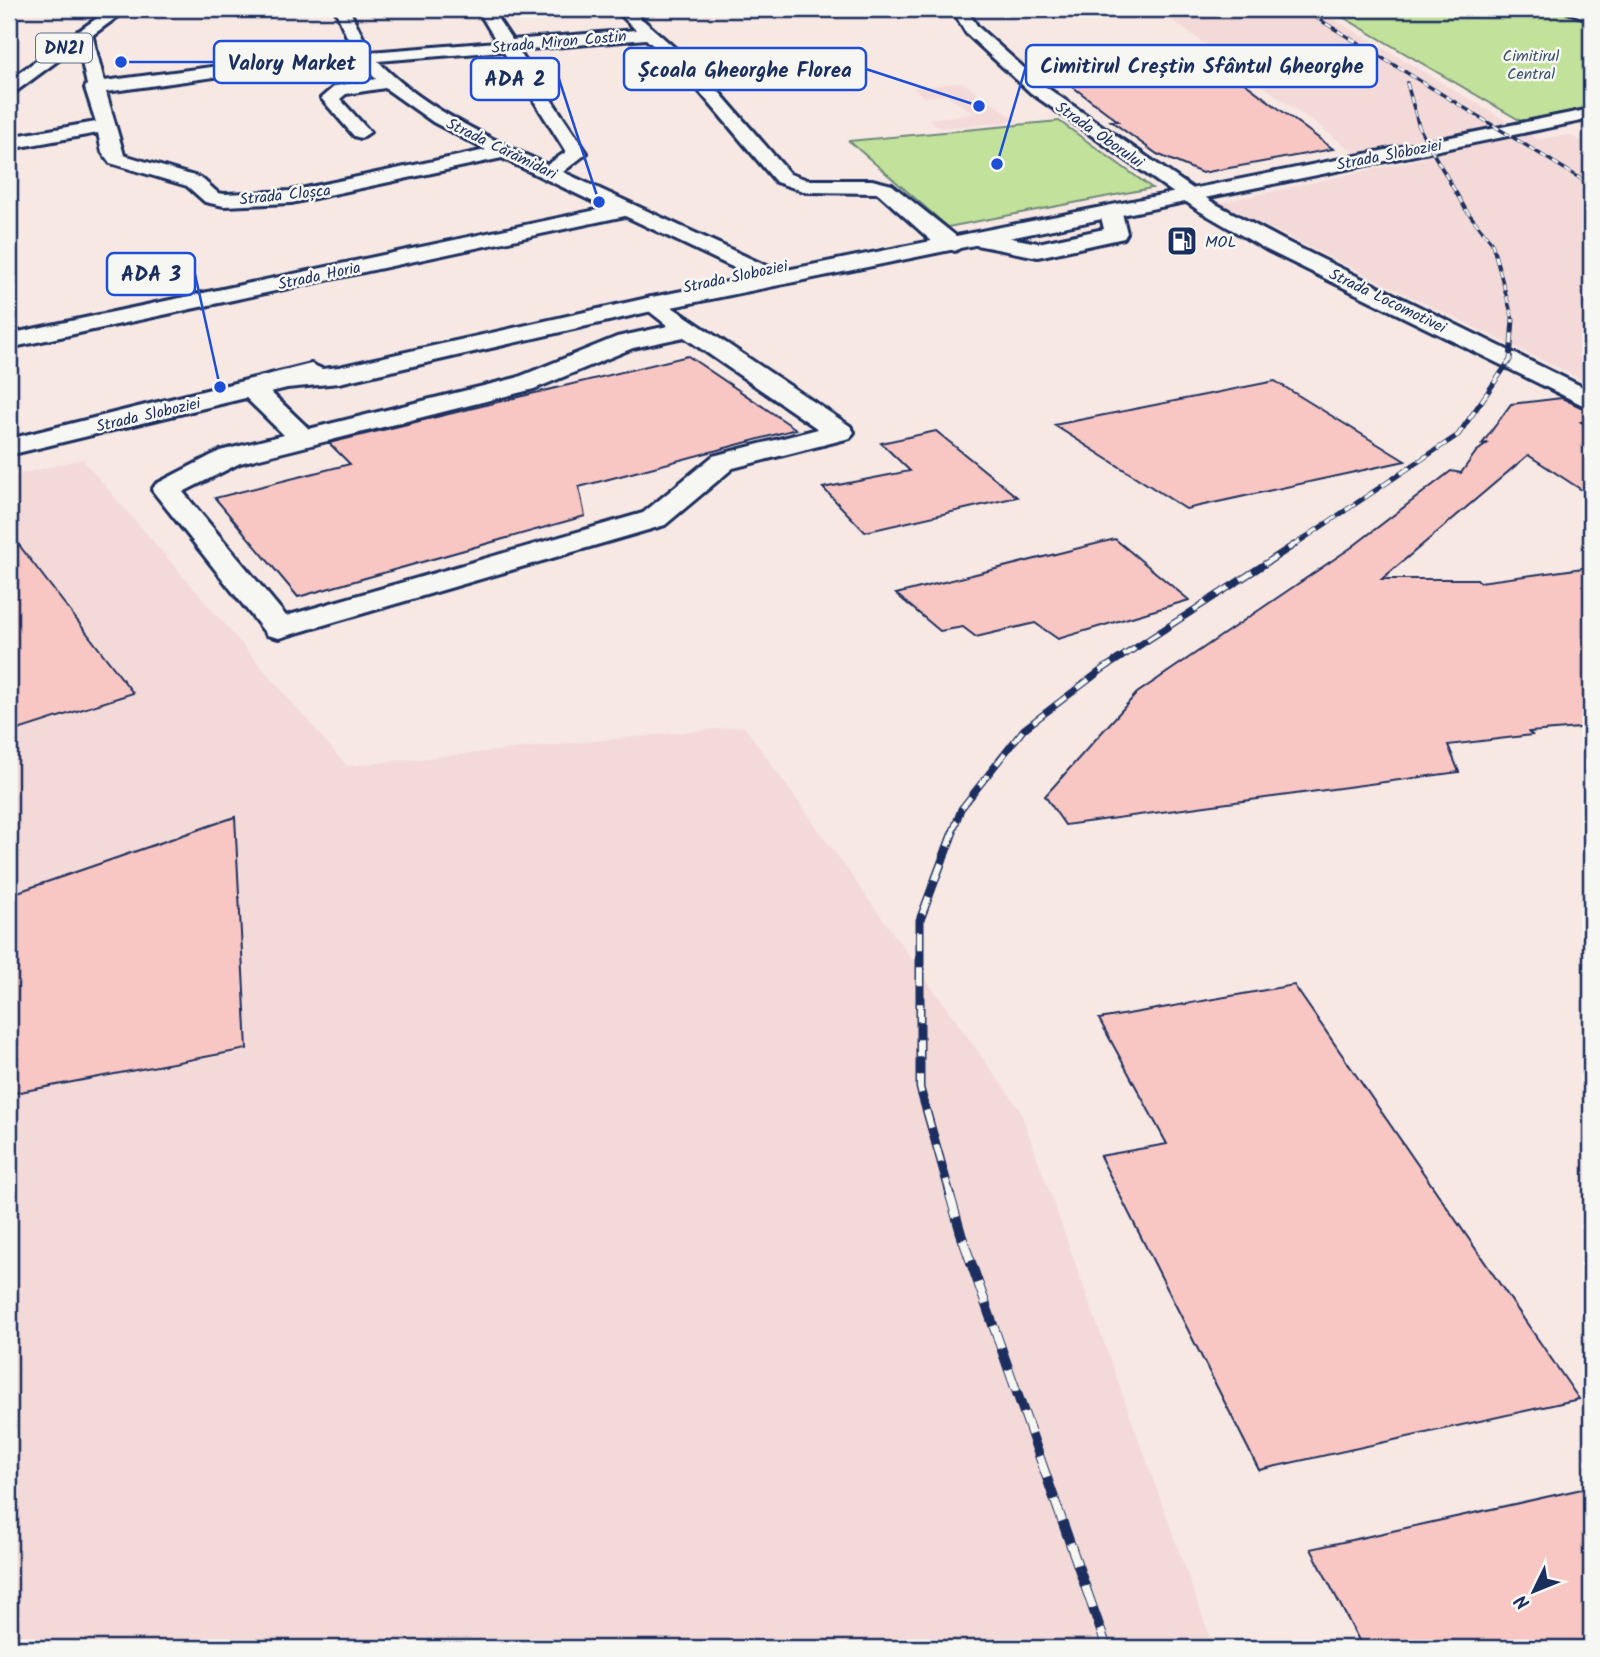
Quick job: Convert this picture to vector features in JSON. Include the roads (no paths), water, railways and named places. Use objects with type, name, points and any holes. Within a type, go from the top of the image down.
[{"type":"street","name":"DN21","points":[[9,88],[90,24],[120,9]]},
{"type":"street","name":"Strada Cărămidari","points":[[342,9],[363,57],[388,82],[439,118],[504,152],[769,275]]},
{"type":"street","points":[[484,9],[577,153],[550,172]]},
{"type":"street","points":[[624,9],[647,34],[695,75],[783,178],[806,186],[872,186],[885,189],[957,239],[1038,250],[1114,223]]},
{"type":"street","name":"Strada Oborului","points":[[959,9],[972,30],[1037,89],[1187,195]]},
{"type":"street","points":[[1572,9],[1591,15]]},
{"type":"street","name":"Strada Cloșca","points":[[90,24],[94,88],[112,152],[117,159],[194,182],[212,198],[224,200],[290,197],[504,152]]},
{"type":"street","name":"Strada Miron Costin","points":[[94,88],[250,67],[647,34]]},
{"type":"street","points":[[361,132],[330,98],[341,90],[388,82]]},
{"type":"street","name":"Strada Sloboziei","points":[[9,447],[252,389],[328,365],[957,239],[1146,197],[1187,195],[1591,114]]},
{"type":"street","points":[[9,143],[106,125]]},
{"type":"street","name":"Strada Sloboziei","points":[[957,239],[1114,223],[1187,195]]},
{"type":"street","name":"Strada Locomotivei","points":[[1187,195],[1275,245],[1591,401]]},
{"type":"street","name":"Strada Horia","points":[[9,341],[630,209]]},
{"type":"street","name":"Strada Sloboziei","points":[[287,380],[339,375],[769,275]]},
{"type":"street","points":[[652,304],[840,432],[723,462],[654,519],[279,628],[166,490],[230,457],[525,384],[626,342],[686,329]]},
{"type":"street","points":[[252,389],[303,439]]},
{"type":"railway","points":[[1302,9],[1591,185]]},
{"type":"railway","points":[[1407,83],[1419,127],[1429,146],[1466,210],[1492,243],[1513,320]]},
{"type":"railway","points":[[1293,545],[1458,435],[1510,360],[1513,320]]},
{"type":"railway","points":[[952,834],[961,809],[1024,729],[1103,669],[1293,545]]},
{"type":"railway","points":[[951,1197],[920,1088],[920,920],[953,832]]},
{"type":"railway","points":[[950,1195],[962,1237],[1107,1648]]},
{"type":"place","name":"Valory Market","points":[[121,62]]},
{"type":"place","name":"Școala Gheorghe Florea","points":[[979,106]]},
{"type":"place","name":"Cimitirul Creștin Sfântul Gheorghe","points":[[997,164]]},
{"type":"place","name":"ADA 2","points":[[599,202]]},
{"type":"place","name":"MOL","points":[[1182,241]]},
{"type":"place","name":"ADA 3","points":[[220,387]]},
{"type":"park label","name":"Cimitirul Central","points":[[1531,64]]}]
